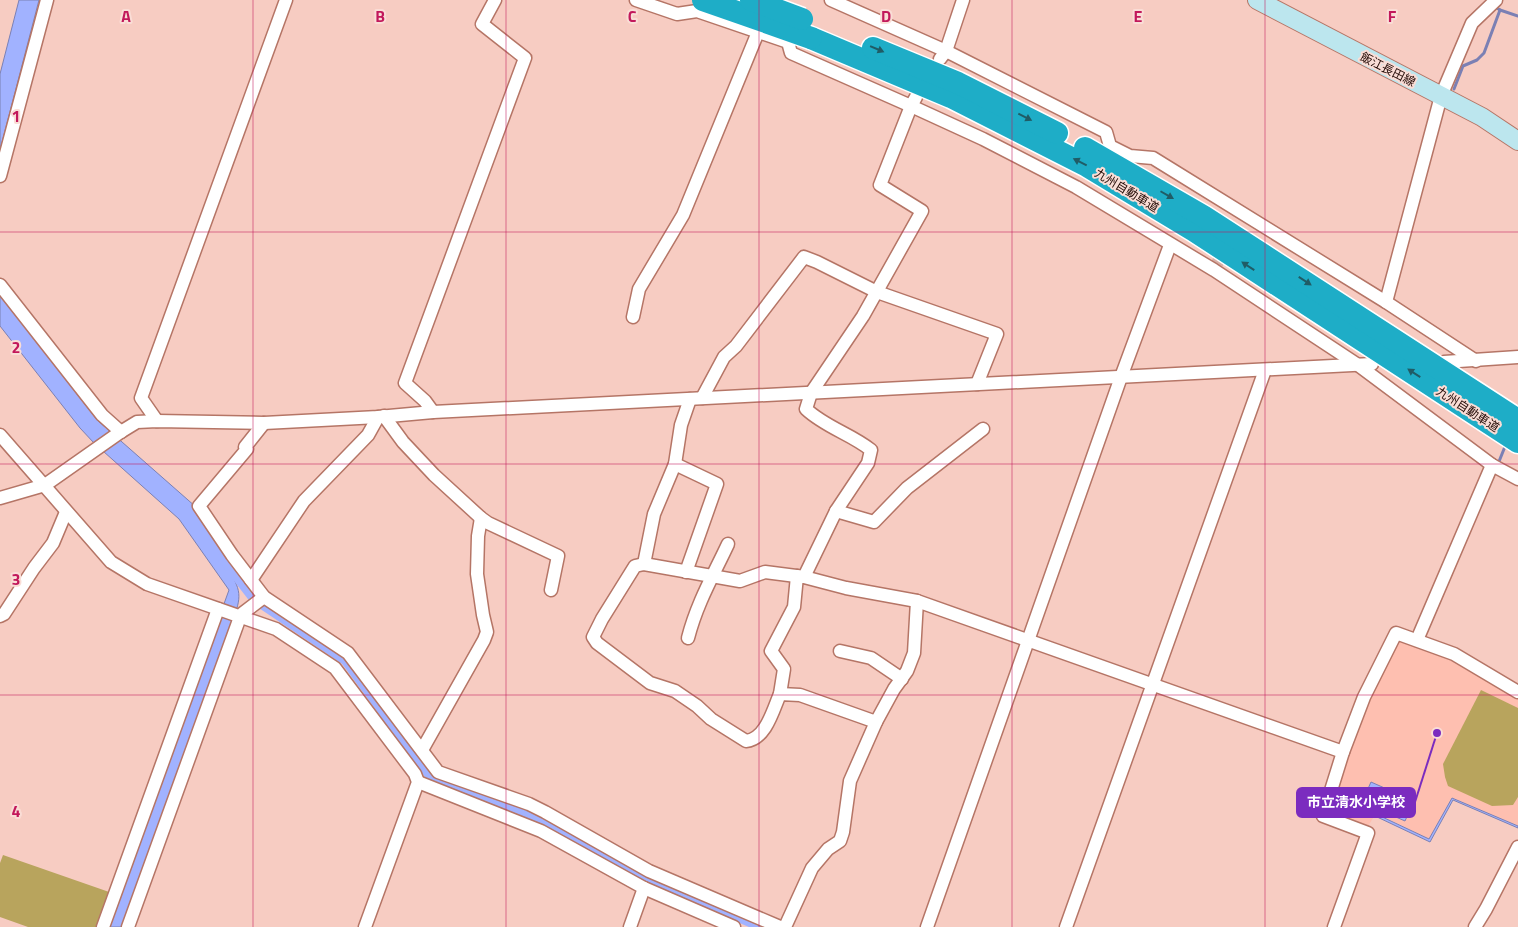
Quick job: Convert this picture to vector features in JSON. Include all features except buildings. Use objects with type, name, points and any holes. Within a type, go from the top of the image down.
[{"type":"highway","name":"九州自動車道","points":[[703,0],[813,31],[958,83],[1095,153],[1203,216],[1508,421],[1518,442]]},
{"type":"highway","name":"九州自動車道","points":[[751,0],[813,31]]},
{"type":"main road","name":"飯江長田線","points":[[1256,0],[1482,116],[1518,141]]},
{"type":"street","points":[[0,176],[46,0]]},
{"type":"street","points":[[157,421],[141,398],[286,0]]},
{"type":"street","points":[[433,412],[405,384],[525,58],[482,24],[495,0]]},
{"type":"street","points":[[636,0],[677,14],[697,11],[788,42],[791,54],[914,101],[1076,187],[1170,245],[1215,267],[1358,365],[1492,465],[1518,479]]},
{"type":"street","points":[[774,37],[788,0]]},
{"type":"street","points":[[831,0],[1106,132],[1110,146],[1130,156],[1153,158],[1386,302],[1476,361]]},
{"type":"street","points":[[943,55],[963,0]]},
{"type":"street","points":[[1386,302],[1441,96],[1472,23],[1496,0]]},
{"type":"street","points":[[633,317],[639,289],[683,215],[758,32]]},
{"type":"street","points":[[914,101],[880,185],[922,211],[877,292],[811,393],[806,409],[816,418],[862,442],[871,450],[868,463],[836,511],[801,576],[794,607],[771,651],[784,668],[780,694],[762,733],[753,740],[746,740],[711,719],[697,706],[675,691],[650,683],[597,643],[593,637],[635,566],[644,564],[740,581],[766,572],[801,576],[846,588],[917,601],[1343,752]]},
{"type":"street","points":[[1233,223],[1238,209]]},
{"type":"street","points":[[927,927],[1121,377],[1170,245]]},
{"type":"street","points":[[644,564],[654,514],[675,464],[681,425],[724,357],[736,346],[804,257],[877,292],[997,334],[977,384]]},
{"type":"street","points":[[0,285],[102,415],[120,432]]},
{"type":"street","points":[[1444,362],[1518,357]]},
{"type":"street","points":[[0,498],[44,486],[137,422],[264,423],[381,417],[433,412],[1372,364]]},
{"type":"street","points":[[1066,927],[1265,370]]},
{"type":"street","points":[[381,417],[415,456],[481,518],[558,556],[551,590]]},
{"type":"street","points":[[251,580],[304,501],[368,436],[381,417]]},
{"type":"street","points":[[264,423],[245,447],[247,449],[199,506],[264,597],[348,653],[438,772],[529,804],[648,871],[780,927]]},
{"type":"street","points":[[836,511],[874,522],[908,488],[983,429]]},
{"type":"street","points":[[0,435],[111,562],[122,570],[147,584],[276,629],[335,668],[416,774],[418,782],[365,927]]},
{"type":"street","points":[[675,464],[717,484],[686,572]]},
{"type":"street","points":[[1417,640],[1492,465]]},
{"type":"street","points":[[0,616],[4,614],[53,543],[66,512]]},
{"type":"street","points":[[422,750],[487,632],[477,574],[478,536],[481,518]]},
{"type":"street","points":[[688,638],[694,614],[728,544]]},
{"type":"street","points":[[128,927],[240,618],[243,613],[264,597]]},
{"type":"street","points":[[785,927],[812,868],[828,848],[840,841],[844,832],[850,781],[876,722],[908,671],[914,653],[917,601]]},
{"type":"street","points":[[103,927],[218,609]]},
{"type":"street","points":[[1334,927],[1368,832],[1323,816],[1343,752],[1364,697],[1396,633],[1454,654],[1518,692]]},
{"type":"street","points":[[840,651],[871,658],[902,679]]},
{"type":"street","points":[[780,694],[800,694],[876,722]]},
{"type":"street","points":[[418,782],[533,827],[644,888],[734,927]]},
{"type":"street","points":[[1475,927],[1518,847]]},
{"type":"street","points":[[630,927],[644,888]]},
{"type":"shaded area","points":[[1400,639],[1451,657],[1518,696],[1518,826],[1452,798],[1429,839],[1376,813],[1367,828],[1329,815],[1367,700],[1397,641]]},
{"type":"shaded area","points":[[1481,690],[1518,708],[1518,797],[1513,805],[1492,806],[1448,786],[1445,777],[1443,764]]},
{"type":"shaded area","points":[[3,855],[112,893],[100,927],[28,927],[0,917],[0,863]]},
{"type":"water","points":[[19,0],[39,0],[0,150],[0,74]]},
{"type":"water","points":[[0,294],[97,420],[196,507],[237,567],[230,573],[239,593],[236,612],[124,927],[107,927],[229,590],[179,519],[94,443],[80,428],[0,326]]},
{"type":"water","points":[[1371,782],[1414,801],[1405,821],[1362,802]]},
{"type":"water","points":[[1452,798],[1518,826],[1518,828],[1453,800],[1430,842],[1375,816],[1376,814],[1429,839]]},
{"type":"waterway","points":[[1454,89],[1463,66],[1477,60],[1484,53],[1500,10],[1494,6]]},
{"type":"waterway","points":[[1500,10],[1518,16]]},
{"type":"waterway","points":[[1498,464],[1506,444]]},
{"type":"waterway","points":[[223,558],[254,598],[346,660],[431,776],[536,816],[645,877],[763,927]]},
{"type":"tunnel","points":[[1217,264],[1225,244]]},
{"type":"place","name":"市立清水小学校","points":[[1437,733]]}]
